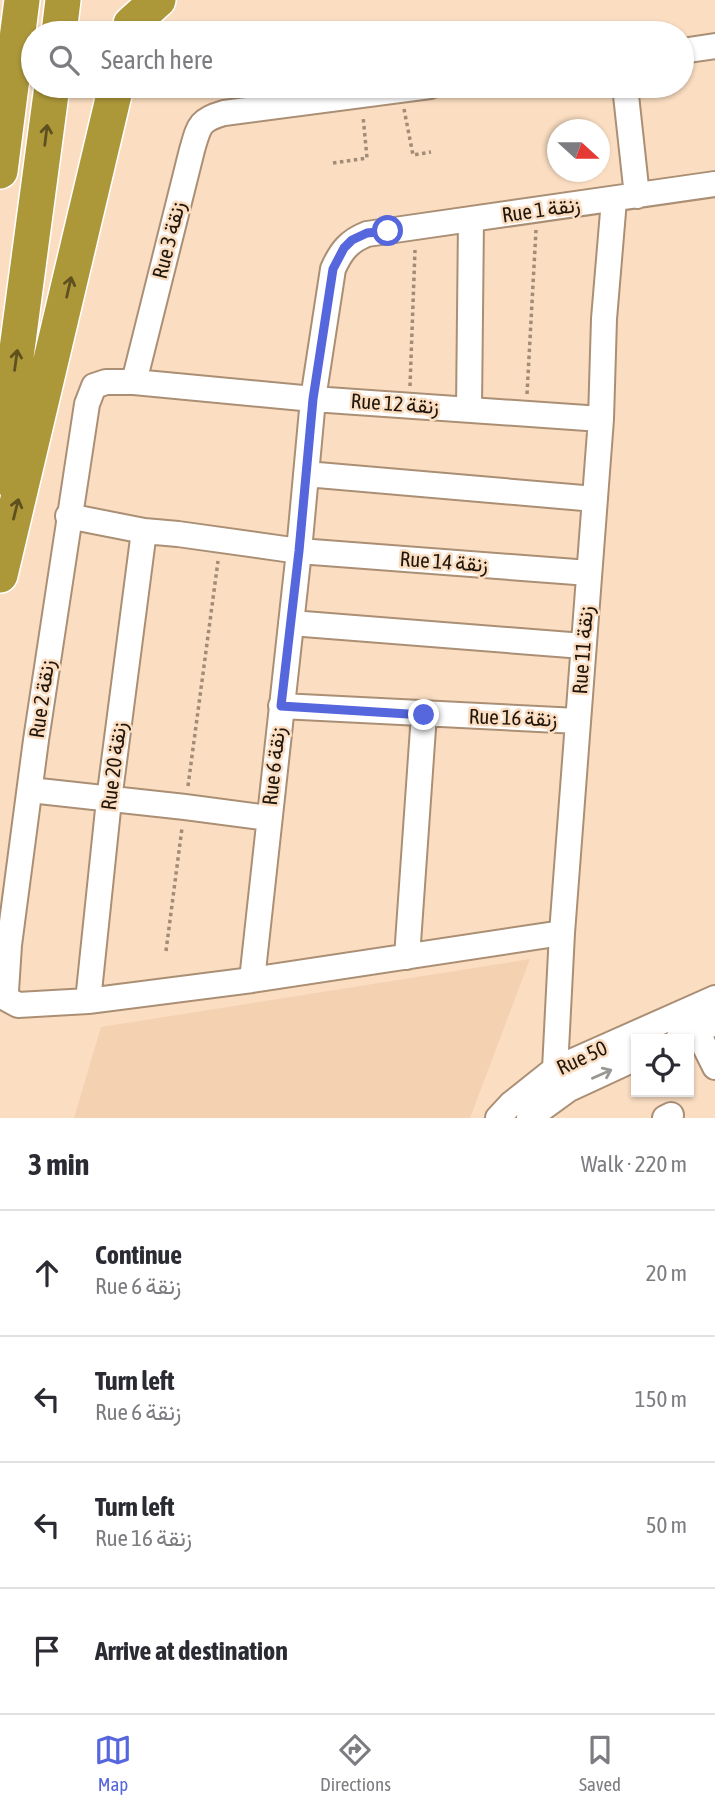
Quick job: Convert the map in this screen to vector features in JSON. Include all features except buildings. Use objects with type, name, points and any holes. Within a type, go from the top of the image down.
[{"type":"highway","points":[[0,171],[22,0]]},
{"type":"highway","points":[[60,21],[63,0]]},
{"type":"highway","points":[[131,19],[158,0]]},
{"type":"highway","points":[[0,477],[50,98]]},
{"type":"highway","points":[[0,575],[113,98]]},
{"type":"street","points":[[694,50],[715,47]]},
{"type":"street","name":"Rue 3 زنقة","points":[[134,382],[197,130],[202,122],[224,113],[345,98]]},
{"type":"street","name":"Rue 11 زنقة","points":[[551,1100],[601,419],[604,318],[625,198],[625,98]]},
{"type":"street","name":"Rue 1 زنقة","points":[[367,233],[715,184]]},
{"type":"street","points":[[469,409],[471,220]]},
{"type":"street","name":"Rue 6 زنقة","points":[[252,981],[313,399],[333,269],[344,248],[352,240],[367,233]]},
{"type":"street","name":"Rue 12 زنقة","points":[[106,382],[601,419]]},
{"type":"street","name":"Rue 2 زنقة","points":[[88,1000],[34,1005],[12,1003],[7,999],[6,991],[9,945],[68,516],[91,389],[97,383],[106,382]]},
{"type":"street","points":[[306,474],[594,499]]},
{"type":"street","name":"Rue 14 زنقة","points":[[68,516],[144,531],[299,551],[589,573]]},
{"type":"street","name":"Rue 20 زنقة","points":[[88,1000],[109,800],[144,531]]},
{"type":"street","points":[[291,623],[583,646]]},
{"type":"street","name":"Rue 16 زنقة","points":[[281,706],[578,721]]},
{"type":"street","points":[[407,957],[424,715]]},
{"type":"street","points":[[30,790],[269,818]]},
{"type":"street","points":[[88,1000],[252,981],[562,933]]},
{"type":"street","name":"Rue 50","points":[[498,1118],[555,1069],[695,1026],[715,998]]},
{"type":"street","points":[[695,1026],[715,1067]]},
{"type":"street","name":"Rue 50","points":[[529,1118],[569,1089],[631,1060]]},
{"type":"path","points":[[334,163],[367,158],[361,98]]},
{"type":"path","points":[[402,98],[413,155],[431,152]]},
{"type":"path","points":[[526,413],[537,210]]},
{"type":"path","points":[[410,406],[416,227]]},
{"type":"path","points":[[166,951],[221,540]]},
{"type":"shaded area","points":[[530,959],[470,1118],[74,1118],[101,1027]]},
{"type":"route","points":[[388,231],[367,233],[352,240],[344,248],[333,269],[313,399],[281,706],[424,715]]}]
